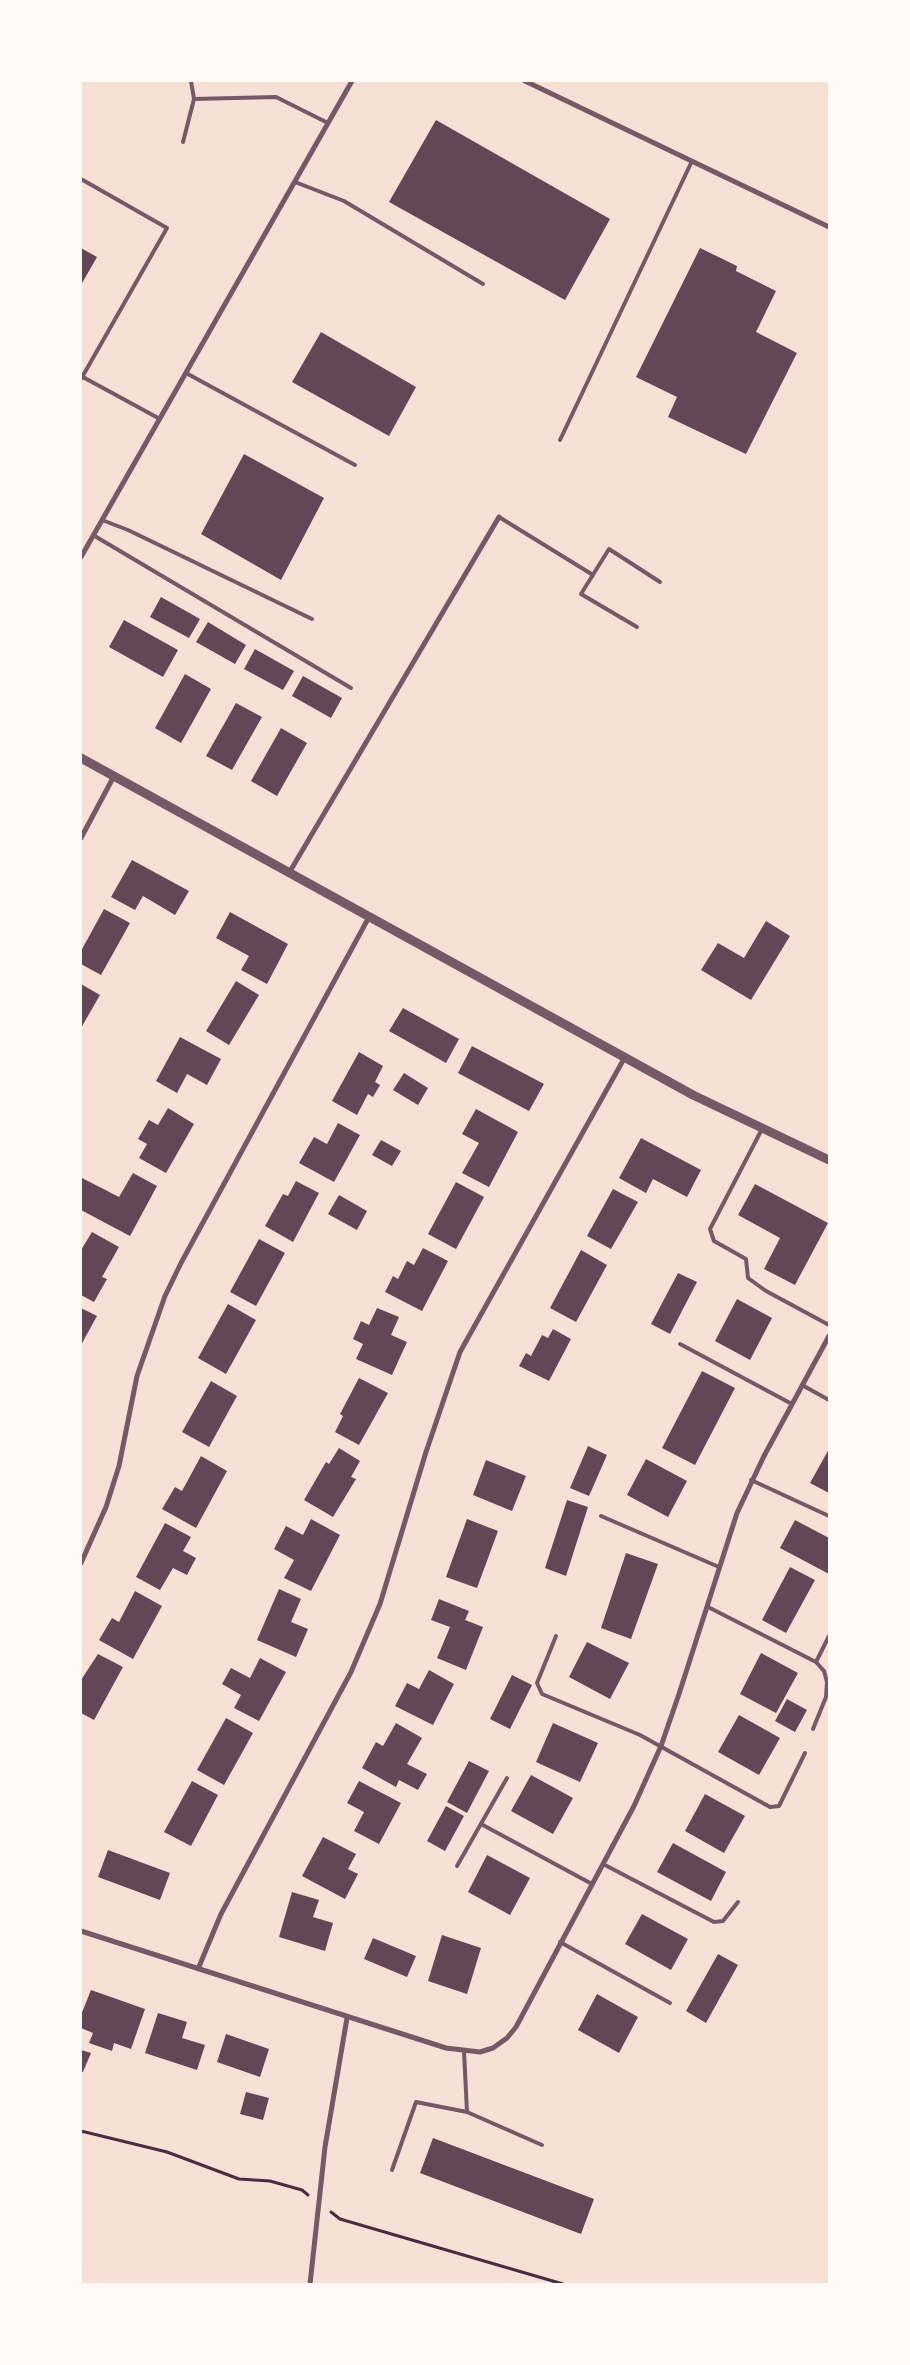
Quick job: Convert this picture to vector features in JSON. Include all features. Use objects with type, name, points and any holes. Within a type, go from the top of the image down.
[{"type":"street","points":[[81,557],[352,81]]},
{"type":"street","points":[[524,81],[829,227]]},
{"type":"street","points":[[289,873],[499,517]]},
{"type":"street","points":[[81,758],[625,1057],[762,1129],[829,1160]]},
{"type":"street","points":[[81,838],[114,776]]},
{"type":"street","points":[[81,1563],[106,1507],[118,1466],[137,1376],[165,1296],[180,1263],[369,917]]},
{"type":"street","points":[[198,1968],[221,1914],[359,1655],[380,1604],[426,1452],[460,1352],[625,1057]]},
{"type":"street","points":[[81,1931],[346,2018],[446,2048],[480,2052],[493,2048],[507,2038],[516,2027],[634,1806],[661,1746],[708,1607],[737,1513],[752,1480],[829,1336]]},
{"type":"street","points":[[310,2284],[325,2147],[346,2018]]},
{"type":"lane","points":[[183,142],[194,99],[191,81]]},
{"type":"lane","points":[[194,99],[276,97],[328,122]]},
{"type":"lane","points":[[560,440],[692,161]]},
{"type":"lane","points":[[81,179],[167,228],[82,377],[160,419]]},
{"type":"lane","points":[[294,182],[344,201],[483,284]]},
{"type":"lane","points":[[186,373],[356,465]]},
{"type":"lane","points":[[499,517],[593,575]]},
{"type":"lane","points":[[102,520],[128,530],[312,619]]},
{"type":"lane","points":[[93,535],[351,688]]},
{"type":"lane","points":[[637,627],[581,594],[609,549],[660,582]]},
{"type":"lane","points":[[762,1129],[710,1229],[714,1241],[746,1259],[748,1278],[766,1291],[829,1325]]},
{"type":"lane","points":[[680,1344],[792,1404]]},
{"type":"lane","points":[[802,1385],[829,1400]]},
{"type":"lane","points":[[752,1480],[829,1516]]},
{"type":"lane","points":[[601,1516],[719,1567]]},
{"type":"lane","points":[[708,1607],[816,1662],[824,1670],[827,1682],[826,1696],[813,1729]]},
{"type":"lane","points":[[556,1636],[537,1683],[542,1694],[635,1732],[775,1808],[779,1806],[806,1753]]},
{"type":"lane","points":[[816,1662],[829,1636]]},
{"type":"lane","points":[[457,1866],[507,1778]]},
{"type":"lane","points":[[481,1824],[592,1884]]},
{"type":"lane","points":[[604,1864],[714,1922],[723,1921],[738,1902]]},
{"type":"lane","points":[[560,1942],[670,2003]]},
{"type":"lane","points":[[464,2051],[467,2112]]},
{"type":"lane","points":[[392,2170],[416,2102],[467,2112],[542,2145]]},
{"type":"path","points":[[81,2131],[184,2157],[239,2180],[270,2181],[302,2190],[340,2219],[563,2284]]},
{"type":"building","points":[[436,120],[610,219],[565,300],[389,202]]},
{"type":"building","points":[[81,248],[97,257],[81,285]]},
{"type":"building","points":[[700,248],[737,266],[736,271],[776,291],[756,332],[797,353],[746,454],[668,417],[677,397],[636,377]]},
{"type":"building","points":[[321,332],[416,387],[389,436],[292,382]]},
{"type":"building","points":[[244,454],[324,498],[281,580],[201,534]]},
{"type":"building","points":[[161,597],[200,619],[189,638],[150,617]]},
{"type":"building","points":[[124,620],[178,650],[163,677],[109,647]]},
{"type":"building","points":[[208,622],[246,645],[235,664],[196,642]]},
{"type":"building","points":[[255,649],[294,671],[283,690],[244,669]]},
{"type":"building","points":[[185,674],[211,689],[181,743],[155,728]]},
{"type":"building","points":[[303,676],[342,698],[331,718],[292,696]]},
{"type":"building","points":[[236,703],[262,717],[232,770],[206,756]]},
{"type":"building","points":[[281,728],[307,743],[277,796],[251,781]]},
{"type":"building","points":[[132,860],[189,891],[175,915],[143,896],[135,910],[111,897]]},
{"type":"building","points":[[104,909],[130,923],[101,975],[81,964],[81,951]]},
{"type":"building","points":[[230,912],[288,944],[267,984],[241,970],[249,956],[216,938]]},
{"type":"building","points":[[766,921],[790,936],[751,1000],[701,970],[718,943],[744,958]]},
{"type":"building","points":[[236,981],[259,995],[229,1045],[206,1031]]},
{"type":"building","points":[[81,984],[100,995],[81,1028]]},
{"type":"building","points":[[403,1008],[459,1039],[446,1063],[389,1031]]},
{"type":"building","points":[[180,1037],[221,1059],[207,1085],[187,1074],[177,1093],[156,1081]]},
{"type":"building","points":[[472,1046],[544,1084],[529,1111],[458,1073]]},
{"type":"building","points":[[359,1052],[383,1066],[375,1082],[380,1085],[373,1097],[368,1094],[357,1115],[332,1101]]},
{"type":"building","points":[[404,1073],[428,1088],[418,1105],[393,1090]]},
{"type":"building","points":[[168,1108],[194,1124],[166,1173],[139,1158],[147,1144],[138,1139],[149,1120],[158,1125]]},
{"type":"building","points":[[476,1109],[518,1132],[489,1187],[462,1173],[479,1143],[462,1134]]},
{"type":"building","points":[[338,1123],[360,1135],[334,1182],[299,1163],[314,1137],[327,1144]]},
{"type":"building","points":[[641,1138],[701,1170],[687,1197],[653,1179],[646,1193],[619,1178]]},
{"type":"building","points":[[381,1140],[401,1151],[392,1166],[372,1155]]},
{"type":"building","points":[[133,1173],[157,1186],[130,1236],[81,1210],[82,1178],[119,1197]]},
{"type":"building","points":[[296,1181],[319,1193],[293,1242],[265,1226],[283,1194],[288,1196]]},
{"type":"building","points":[[456,1182],[484,1197],[456,1249],[428,1234]]},
{"type":"building","points":[[755,1184],[828,1223],[795,1285],[764,1269],[780,1238],[738,1215]]},
{"type":"building","points":[[613,1189],[638,1202],[611,1249],[587,1236]]},
{"type":"building","points":[[339,1195],[367,1211],[357,1230],[328,1214]]},
{"type":"building","points":[[92,1232],[119,1247],[102,1277],[107,1279],[94,1302],[81,1295],[81,1250]]},
{"type":"building","points":[[259,1239],[285,1253],[256,1306],[230,1292]]},
{"type":"building","points":[[423,1248],[448,1261],[422,1311],[385,1292],[393,1276],[398,1279],[407,1261],[414,1265]]},
{"type":"building","points":[[581,1250],[607,1265],[576,1322],[550,1308]]},
{"type":"building","points":[[678,1273],[697,1282],[670,1334],[651,1324]]},
{"type":"building","points":[[737,1299],[772,1318],[750,1360],[715,1341]]},
{"type":"building","points":[[228,1304],[256,1320],[226,1374],[198,1358]]},
{"type":"building","points":[[81,1308],[97,1316],[81,1345]]},
{"type":"building","points":[[377,1308],[399,1317],[391,1335],[407,1342],[392,1375],[356,1359],[363,1344],[353,1339],[361,1321],[369,1325]]},
{"type":"building","points":[[553,1329],[571,1339],[549,1381],[519,1366],[526,1353],[531,1356],[542,1335],[548,1338]]},
{"type":"building","points":[[702,1371],[735,1388],[695,1465],[662,1448]]},
{"type":"building","points":[[359,1378],[388,1393],[359,1445],[335,1432],[343,1416],[340,1414]]},
{"type":"building","points":[[211,1381],[237,1396],[209,1447],[182,1432]]},
{"type":"building","points":[[588,1446],[607,1455],[589,1496],[570,1488]]},
{"type":"building","points":[[339,1448],[360,1461],[351,1477],[356,1479],[333,1517],[304,1500],[326,1462],[329,1464]]},
{"type":"building","points":[[829,1449],[829,1493],[810,1483]]},
{"type":"building","points":[[201,1456],[227,1471],[196,1528],[162,1509],[175,1487],[182,1491]]},
{"type":"building","points":[[646,1459],[687,1481],[668,1517],[627,1495]]},
{"type":"building","points":[[486,1460],[526,1476],[512,1511],[473,1495]]},
{"type":"building","points":[[567,1500],[588,1507],[566,1576],[545,1568]]},
{"type":"building","points":[[311,1519],[340,1535],[311,1591],[284,1578],[294,1560],[274,1549],[286,1526],[303,1535]]},
{"type":"building","points":[[467,1519],[498,1531],[477,1588],[446,1577]]},
{"type":"building","points":[[795,1520],[829,1538],[829,1574],[780,1548]]},
{"type":"building","points":[[165,1523],[191,1537],[183,1551],[196,1558],[187,1575],[173,1568],[160,1590],[136,1577]]},
{"type":"building","points":[[626,1553],[658,1564],[631,1639],[601,1628]]},
{"type":"building","points":[[790,1567],[815,1580],[786,1633],[762,1620]]},
{"type":"building","points":[[279,1589],[301,1599],[291,1622],[308,1629],[296,1657],[257,1640]]},
{"type":"building","points":[[135,1591],[162,1606],[133,1659],[99,1640],[112,1618],[119,1622]]},
{"type":"building","points":[[439,1599],[469,1611],[465,1620],[483,1627],[466,1670],[437,1658],[450,1627],[431,1620]]},
{"type":"building","points":[[587,1642],[629,1663],[610,1699],[569,1677]]},
{"type":"building","points":[[761,1653],[798,1673],[776,1713],[740,1694]]},
{"type":"building","points":[[98,1654],[123,1667],[94,1720],[81,1713],[81,1680]]},
{"type":"building","points":[[260,1658],[286,1672],[259,1721],[234,1708],[241,1695],[222,1684],[231,1668],[250,1678]]},
{"type":"building","points":[[429,1670],[454,1684],[433,1725],[395,1706],[407,1683],[419,1689]]},
{"type":"building","points":[[512,1675],[532,1685],[510,1729],[490,1719]]},
{"type":"building","points":[[787,1699],[807,1710],[795,1732],[775,1721]]},
{"type":"building","points":[[739,1715],[780,1738],[759,1775],[718,1752]]},
{"type":"building","points":[[226,1718],[253,1733],[224,1785],[197,1770]]},
{"type":"building","points":[[396,1723],[422,1738],[407,1764],[427,1774],[418,1790],[399,1780],[396,1787],[362,1768],[376,1742],[383,1746]]},
{"type":"building","points":[[553,1723],[598,1743],[580,1782],[536,1762]]},
{"type":"building","points":[[469,1761],[489,1771],[467,1813],[447,1802]]},
{"type":"building","points":[[531,1775],[573,1798],[553,1834],[511,1811]]},
{"type":"building","points":[[192,1781],[218,1795],[191,1846],[164,1832]]},
{"type":"building","points":[[359,1781],[401,1803],[379,1844],[354,1831],[364,1812],[347,1803]]},
{"type":"building","points":[[705,1794],[745,1816],[724,1853],[685,1831]]},
{"type":"building","points":[[446,1806],[464,1816],[445,1851],[427,1841]]},
{"type":"building","points":[[323,1837],[356,1854],[348,1869],[358,1874],[345,1899],[302,1876]]},
{"type":"building","points":[[673,1843],[726,1872],[711,1901],[657,1872]]},
{"type":"building","points":[[108,1850],[170,1873],[160,1900],[98,1877]]},
{"type":"building","points":[[487,1855],[530,1878],[510,1915],[468,1892]]},
{"type":"building","points":[[292,1892],[319,1900],[313,1917],[333,1923],[325,1951],[279,1937]]},
{"type":"building","points":[[642,1914],[688,1939],[671,1970],[625,1944]]},
{"type":"building","points":[[442,1935],[481,1948],[467,1994],[428,1981]]},
{"type":"building","points":[[373,1938],[416,1956],[407,1977],[364,1959]]},
{"type":"building","points":[[718,1954],[738,1965],[706,2023],[686,2011]]},
{"type":"building","points":[[91,1990],[145,2009],[131,2049],[114,2043],[112,2051],[89,2043],[93,2033],[81,2028],[81,2015]]},
{"type":"building","points":[[597,1994],[638,2017],[619,2053],[578,2030]]},
{"type":"building","points":[[158,2013],[187,2022],[182,2038],[205,2045],[197,2070],[145,2053]]},
{"type":"building","points":[[226,2034],[269,2049],[260,2077],[217,2062]]},
{"type":"building","points":[[81,2050],[91,2053],[83,2072],[81,2071]]},
{"type":"building","points":[[246,2092],[269,2098],[263,2120],[240,2114]]},
{"type":"building","points":[[433,2138],[594,2199],[581,2234],[420,2173]]}]
